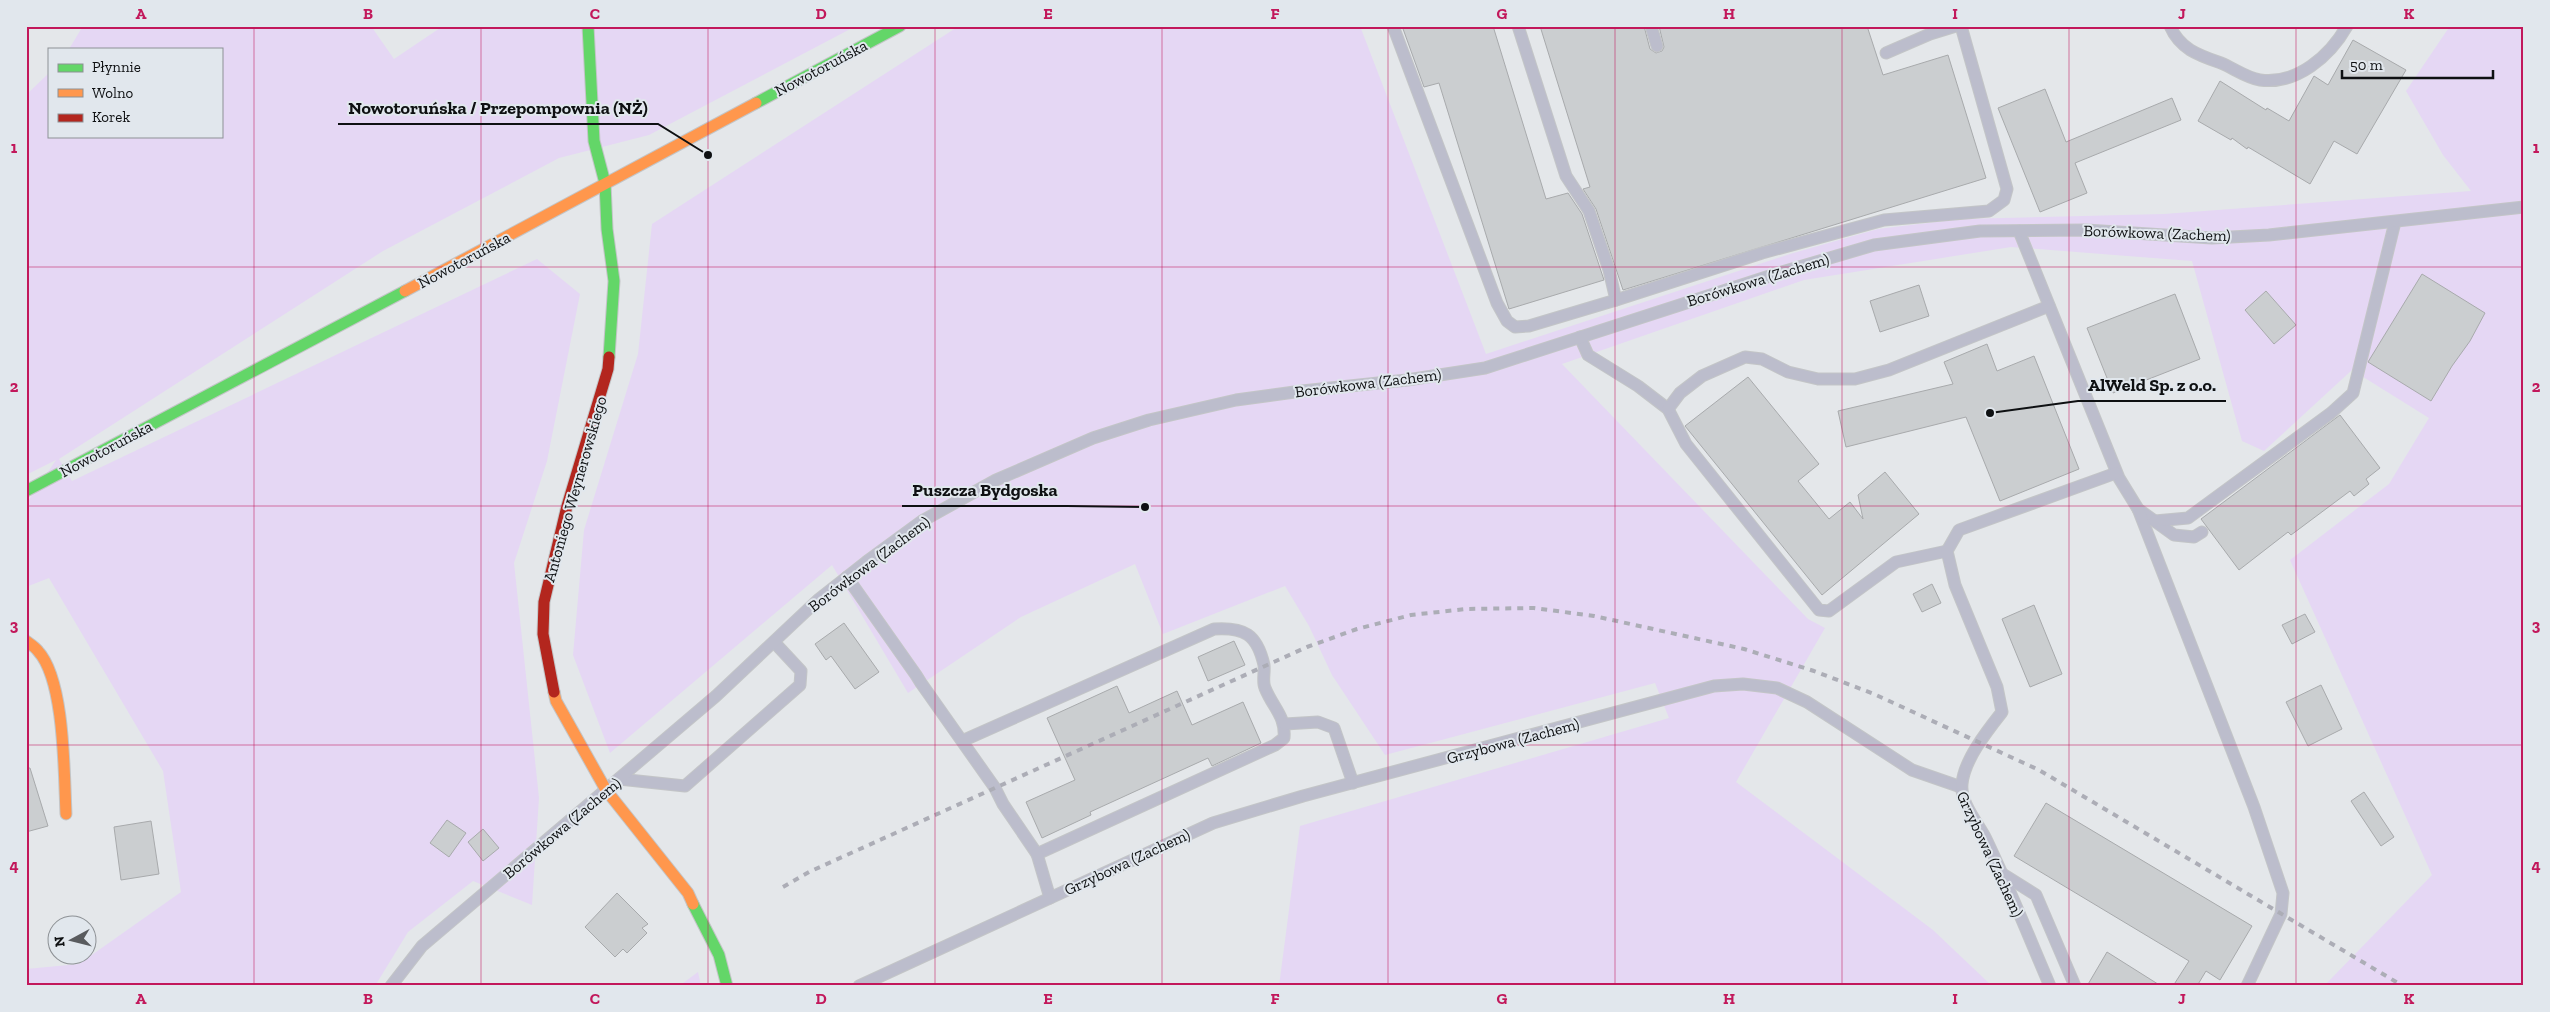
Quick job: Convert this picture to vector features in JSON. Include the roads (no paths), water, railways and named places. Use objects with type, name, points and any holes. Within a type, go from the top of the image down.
[{"type":"street","name":"Antoniego Weynerowskiego","points":[[588,26],[594,140],[605,183],[607,229],[614,281],[613,325],[608,370],[567,506],[550,573],[544,602],[543,634],[556,701],[606,790],[688,894],[719,954],[727,986]]},
{"type":"street","name":"Nowotoruńska","points":[[26,491],[509,236],[900,26]]},
{"type":"street","points":[[26,641],[33,644],[53,678],[62,736],[66,814]]},
{"type":"lane","points":[[1393,26],[1497,303],[1507,321],[1515,327],[1529,326],[1762,253],[1884,220],[1989,211],[2004,200],[2007,189],[1961,26]]},
{"type":"lane","points":[[1518,26],[1566,176],[1589,210],[1609,270],[1616,300]]},
{"type":"lane","points":[[1651,26],[1657,46]]},
{"type":"lane","points":[[1886,53],[1930,34],[1956,26]]},
{"type":"lane","points":[[2170,26],[2175,39],[2191,52],[2259,80],[2291,77],[2313,66],[2340,38],[2347,26]]},
{"type":"lane","name":"Borówkowa (Zachem)","points":[[391,986],[422,946],[716,696],[846,577],[922,521],[996,480],[1092,438],[1150,420],[1236,400],[1302,390],[1407,380],[1485,368],[1874,245],[1980,231],[2086,230],[2212,238],[2269,235],[2524,207]]},
{"type":"lane","points":[[2155,521],[2188,518],[2331,413],[2353,393],[2395,222]]},
{"type":"lane","points":[[2019,231],[2116,473],[2138,509],[2254,807],[2283,893],[2281,914],[2247,986]]},
{"type":"lane","points":[[1668,409],[1680,392],[1702,376],[1745,357],[1762,359],[1788,372],[1818,379],[1855,380],[1889,370],[2049,306]]},
{"type":"lane","points":[[1580,337],[1588,355],[1638,386],[1668,409],[1686,444],[1819,610],[1829,610],[1896,562],[1947,551]]},
{"type":"lane","points":[[1961,787],[1964,770],[1983,735],[2002,712],[1998,687],[1955,585],[1947,551],[1960,530],[2116,473]]},
{"type":"lane","points":[[2138,509],[2174,535],[2194,537],[2202,532]]},
{"type":"lane","points":[[846,577],[995,788],[1003,804],[1036,854],[1050,898]]},
{"type":"lane","points":[[962,741],[1214,629],[1232,628],[1246,631],[1256,643],[1264,666],[1264,687],[1285,724],[1284,738],[1275,745],[1036,854]]},
{"type":"lane","points":[[619,779],[685,786],[800,685],[801,671],[774,642]]},
{"type":"lane","name":"Grzybowa (Zachem)","points":[[859,986],[1213,823],[1353,783],[1714,686],[1743,684],[1777,688],[1806,702],[1912,770],[1961,787],[1967,805],[1986,838],[2050,986]]},
{"type":"lane","points":[[1285,724],[1318,722],[1334,728],[1353,783]]},
{"type":"lane","points":[[2000,873],[2036,895],[2076,986]]},
{"type":"railway","points":[[783,887],[809,872],[1307,647],[1357,629],[1411,615],[1466,609],[1534,608],[1594,616],[1744,649],[1814,671],[1874,694],[2039,770],[2403,986]]},
{"type":"place","name":"Nowotoruńska / Przepompownia (NŻ)","points":[[708,155]]},
{"type":"place","name":"AlWeld Sp. z o.o.","points":[[1990,413]]},
{"type":"place","name":"Puszcza Bydgoska","points":[[1145,507]]}]
